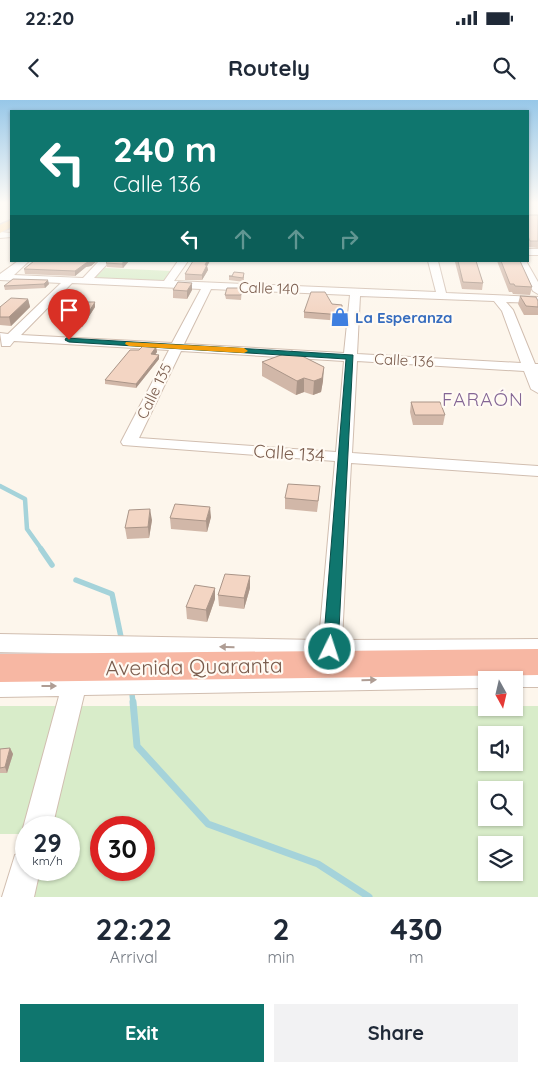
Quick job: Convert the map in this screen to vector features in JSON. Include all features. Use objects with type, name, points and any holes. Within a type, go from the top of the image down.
[{"type":"highway","name":"Avenida Quaranta","points":[[0,668],[80,673],[165,666],[538,662]]},
{"type":"street","points":[[2,277],[23,262]]},
{"type":"street","points":[[86,280],[104,262]]},
{"type":"street","points":[[167,284],[182,262]]},
{"type":"street","points":[[432,262],[442,296]]},
{"type":"street","points":[[522,262],[538,291]]},
{"type":"street","name":"Calle 140","points":[[2,277],[538,300]]},
{"type":"street","points":[[0,348],[6,337],[69,280]]},
{"type":"street","name":"Calle 135","points":[[129,442],[207,286]]},
{"type":"street","points":[[330,649],[355,292]]},
{"type":"street","points":[[497,298],[507,310],[534,368],[538,389]]},
{"type":"street","name":"Calle 136","points":[[6,337],[534,368]]},
{"type":"street","name":"Calle 134","points":[[129,442],[538,472]]},
{"type":"street","points":[[0,643],[330,649],[538,677]]},
{"type":"street","points":[[0,687],[80,673],[430,663],[538,648]]},
{"type":"street","points":[[39,816],[80,673]]},
{"type":"street","points":[[18,897],[22,881]]},
{"type":"green space","points":[[105,268],[172,271],[164,282],[94,279]]},
{"type":"green space","points":[[0,706],[478,706],[478,716],[523,716],[523,706],[538,706],[538,897],[12,897],[17,881],[80,881],[80,816],[15,816],[15,834],[0,834]]},
{"type":"building","points":[[33,262],[89,262],[75,271],[24,269]]},
{"type":"building","points":[[107,262],[123,262],[122,264]]},
{"type":"building","points":[[192,262],[206,262],[202,275],[185,274]]},
{"type":"building","points":[[458,262],[476,262],[483,283],[463,282]]},
{"type":"building","points":[[501,262],[520,262],[532,287],[510,284]]},
{"type":"building","points":[[234,272],[244,273],[243,278],[229,276],[232,276]]},
{"type":"building","points":[[13,279],[48,280],[44,284],[4,286]]},
{"type":"building","points":[[178,282],[192,283],[187,291],[173,290]]},
{"type":"building","points":[[227,288],[242,288],[241,295],[225,295]]},
{"type":"building","points":[[311,292],[325,292],[332,304],[342,305],[342,315],[304,312]]},
{"type":"building","points":[[520,296],[536,297],[538,307],[526,306]]},
{"type":"building","points":[[11,298],[28,299],[9,317],[0,317],[0,307]]},
{"type":"building","points":[[76,302],[95,302],[82,323],[62,321]]},
{"type":"building","points":[[143,346],[156,347],[151,354],[159,355],[136,384],[105,380],[130,350],[139,350]]},
{"type":"building","points":[[292,351],[324,367],[322,378],[314,381],[304,378],[297,381],[262,362]]},
{"type":"building","points":[[411,402],[440,402],[445,415],[415,415]]},
{"type":"building","points":[[288,484],[320,486],[318,501],[285,498]]},
{"type":"building","points":[[175,504],[210,507],[206,521],[170,518]]},
{"type":"building","points":[[150,509],[148,527],[125,528],[129,510]]},
{"type":"building","points":[[225,574],[250,576],[244,598],[218,595]]},
{"type":"building","points":[[195,585],[215,588],[206,610],[186,607]]},
{"type":"building","points":[[10,748],[5,767],[0,768],[0,749]]},
{"type":"waterway","points":[[0,486],[25,499],[27,529],[42,550]]},
{"type":"waterway","points":[[41,549],[52,565]]},
{"type":"waterway","points":[[76,580],[112,594],[121,637]]},
{"type":"waterway","points":[[132,694],[133,703]]},
{"type":"waterway","points":[[133,702],[137,746],[208,824],[318,864],[369,897]]},
{"type":"slow traffic","points":[[129,344],[244,351]]},
{"type":"place","name":"La Esperanza","points":[[340,317]]},
{"type":"district","name":"FARAÓN","points":[[483,399]]},
{"type":"route","points":[[69,340],[350,357],[330,649]]}]
